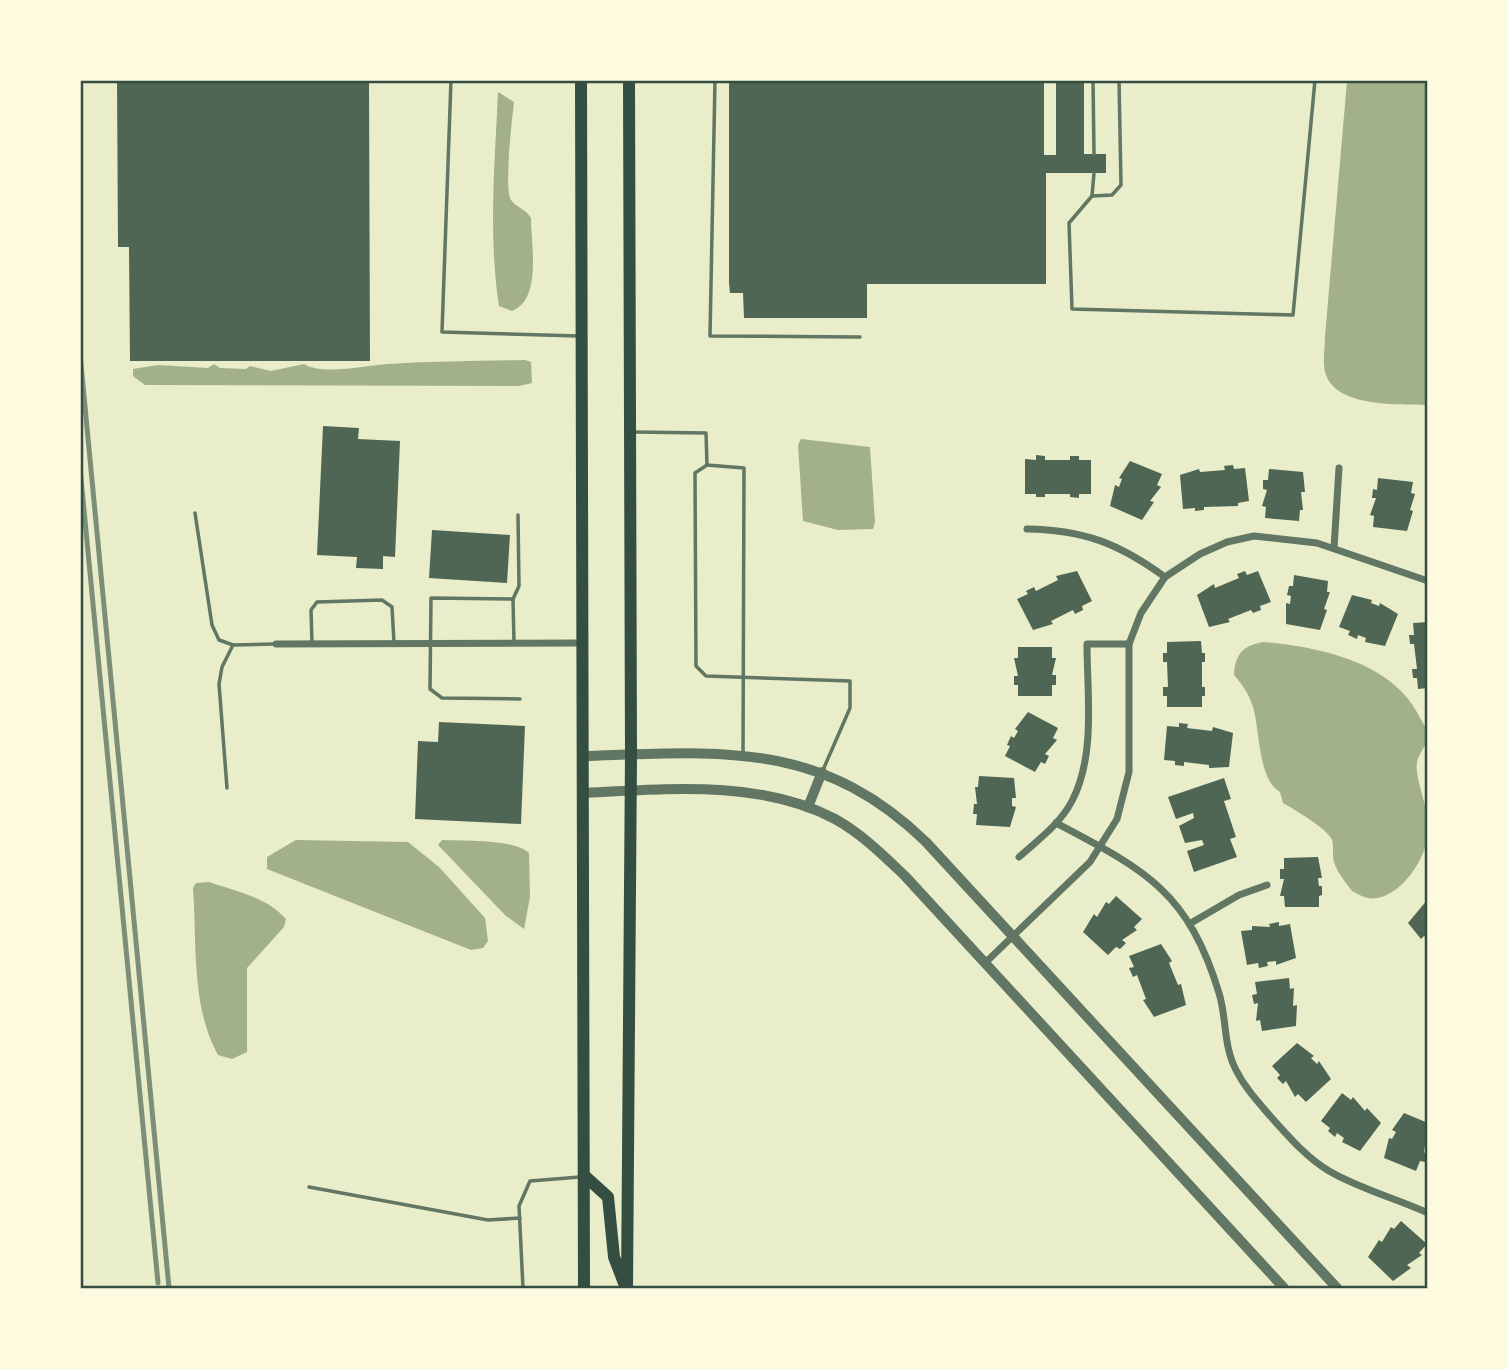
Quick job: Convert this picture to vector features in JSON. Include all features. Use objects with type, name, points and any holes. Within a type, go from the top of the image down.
[{"type":"main road","points":[[581,80],[582,793],[586,1177],[584,1289]]},
{"type":"main road","points":[[627,1289],[631,790],[629,80]]},
{"type":"main road","points":[[586,1177],[608,1197],[614,1257],[627,1289]]},
{"type":"street","points":[[1334,548],[1339,468]]},
{"type":"street","points":[[1027,529],[1066,530],[1098,538],[1138,557],[1164,577]]},
{"type":"street","points":[[985,963],[1090,862],[1117,819],[1129,772],[1129,644],[1142,613],[1164,577],[1200,554],[1227,542],[1254,536],[1286,537],[1334,548],[1427,581]]},
{"type":"street","points":[[276,644],[582,643]]},
{"type":"street","points":[[1019,857],[1056,823],[1072,802],[1082,772],[1087,736],[1087,644],[1129,644]]},
{"type":"street","points":[[582,756],[743,755],[822,772],[868,794],[906,822],[1336,1289]]},
{"type":"street","points":[[808,807],[822,772]]},
{"type":"street","points":[[582,793],[631,790],[760,794],[808,807],[836,820],[878,850],[1284,1289]]},
{"type":"street","points":[[1056,823],[1127,860],[1154,881],[1191,923],[1209,961],[1220,997],[1227,1047],[1251,1094],[1300,1149],[1328,1171],[1427,1213]]},
{"type":"street","points":[[1191,923],[1239,895],[1267,885]]},
{"type":"lane","points":[[451,80],[442,332],[581,336]]},
{"type":"lane","points":[[715,80],[710,336],[860,337]]},
{"type":"lane","points":[[1093,80],[1094,154]]},
{"type":"lane","points":[[1092,196],[1112,195],[1121,185],[1119,80]]},
{"type":"lane","points":[[1094,173],[1092,196],[1069,223],[1072,309],[1293,314],[1315,80]]},
{"type":"lane","points":[[630,432],[706,433],[707,465]]},
{"type":"lane","points":[[743,755],[745,678],[744,468],[707,465],[695,473],[696,666],[706,676],[745,678],[850,681],[850,708],[822,772]]},
{"type":"lane","points":[[195,513],[212,625],[219,640],[233,645],[276,644]]},
{"type":"lane","points":[[514,643],[513,599],[519,586],[518,515]]},
{"type":"lane","points":[[513,599],[431,598],[429,689],[442,698],[520,699]]},
{"type":"lane","points":[[312,643],[311,610],[317,602],[382,600],[393,607],[394,643]]},
{"type":"lane","points":[[227,788],[219,684],[222,667],[233,645]]},
{"type":"lane","points":[[523,1289],[519,1206],[530,1181],[586,1177]]},
{"type":"lane","points":[[309,1187],[488,1220],[520,1218]]},
{"type":"shaded area","points":[[1347,81],[1427,81],[1427,405],[1386,404],[1356,399],[1333,386],[1325,371],[1325,336]]},
{"type":"shaded area","points":[[498,92],[514,102],[509,153],[509,193],[513,203],[531,218],[531,284],[528,296],[512,311],[499,306],[494,253],[493,199]]},
{"type":"shaded area","points":[[531,362],[532,383],[519,386],[145,385],[133,376],[133,369],[158,365],[208,368],[214,364],[220,368],[246,369],[250,366],[271,371],[304,364],[333,370],[405,363]]},
{"type":"shaded area","points":[[801,439],[870,447],[875,522],[873,529],[838,530],[803,521],[798,445]]},
{"type":"shaded area","points":[[1264,642],[1330,653],[1372,670],[1406,696],[1426,728],[1428,738],[1417,765],[1428,819],[1426,845],[1411,874],[1386,895],[1370,898],[1352,891],[1335,866],[1333,842],[1329,836],[1283,803],[1280,792],[1267,777],[1253,707],[1234,675],[1236,661],[1242,651],[1251,645]]},
{"type":"shaded area","points":[[296,840],[408,842],[439,867],[485,918],[488,941],[483,948],[471,950],[267,869],[267,857]]},
{"type":"shaded area","points":[[442,840],[501,843],[522,848],[529,853],[530,897],[524,929],[505,915],[438,845]]},
{"type":"shaded area","points":[[209,882],[260,900],[286,919],[284,927],[247,968],[247,1052],[232,1059],[218,1055],[209,1036],[199,995],[193,888],[196,883]]},
{"type":"building","points":[[117,80],[369,80],[370,361],[130,361],[129,247],[118,247]]},
{"type":"building","points":[[729,80],[1044,80],[1044,155],[1056,155],[1056,80],[1084,80],[1084,154],[1106,154],[1106,173],[1046,173],[1046,284],[867,284],[867,318],[744,318],[743,293],[730,293],[729,283]]},
{"type":"building","points":[[323,426],[359,428],[358,439],[400,441],[395,557],[383,556],[383,569],[356,568],[357,557],[317,555]]},
{"type":"building","points":[[1036,455],[1045,456],[1045,460],[1070,460],[1070,456],[1079,456],[1079,460],[1091,460],[1091,494],[1079,494],[1079,498],[1070,497],[1070,494],[1045,494],[1045,497],[1036,497],[1036,494],[1025,494],[1025,459],[1036,460]]},
{"type":"building","points":[[1130,461],[1162,474],[1157,485],[1161,487],[1150,501],[1154,502],[1142,520],[1110,506],[1115,485],[1119,487],[1122,479],[1119,478]]},
{"type":"building","points":[[1233,465],[1234,469],[1245,468],[1249,501],[1238,503],[1238,506],[1204,507],[1204,510],[1195,511],[1195,508],[1183,509],[1180,475],[1199,469],[1200,472],[1225,470],[1224,466]]},
{"type":"building","points":[[1269,469],[1303,472],[1305,492],[1301,492],[1303,510],[1300,510],[1299,521],[1265,518],[1266,507],[1262,506],[1267,490],[1263,489],[1263,480],[1268,480]]},
{"type":"building","points":[[1378,478],[1413,482],[1411,493],[1415,494],[1410,510],[1413,511],[1407,531],[1373,527],[1374,516],[1370,515],[1376,498],[1372,498],[1373,489],[1377,490]]},
{"type":"building","points":[[432,530],[510,535],[507,583],[429,578]]},
{"type":"building","points":[[1077,571],[1092,601],[1082,606],[1083,610],[1075,614],[1073,610],[1051,621],[1053,624],[1033,630],[1017,599],[1028,594],[1026,591],[1034,587],[1036,591],[1058,580],[1056,576]]},
{"type":"building","points":[[1245,571],[1247,575],[1258,571],[1271,602],[1260,606],[1261,610],[1253,613],[1251,610],[1228,619],[1230,622],[1209,627],[1197,595],[1214,584],[1215,588],[1239,578],[1237,574]]},
{"type":"building","points":[[1294,575],[1328,581],[1327,592],[1330,592],[1320,630],[1286,624],[1286,603],[1290,604],[1291,596],[1287,595],[1289,586],[1293,586]]},
{"type":"building","points":[[1352,595],[1372,600],[1371,603],[1379,606],[1380,603],[1398,614],[1385,646],[1365,642],[1366,638],[1358,635],[1357,639],[1348,635],[1350,631],[1339,627]]},
{"type":"building","points":[[1428,622],[1428,688],[1418,689],[1417,678],[1413,678],[1412,669],[1417,669],[1414,644],[1410,644],[1409,635],[1414,635],[1413,623]]},
{"type":"building","points":[[1201,641],[1202,653],[1205,653],[1205,662],[1202,662],[1202,687],[1205,687],[1205,696],[1202,696],[1202,707],[1167,707],[1167,696],[1163,696],[1163,687],[1168,687],[1167,662],[1163,662],[1163,653],[1167,653],[1167,642]]},
{"type":"building","points":[[1018,647],[1052,647],[1052,658],[1056,658],[1052,675],[1056,675],[1056,685],[1052,685],[1052,696],[1018,696],[1018,685],[1014,685],[1014,676],[1018,676],[1014,658],[1018,658]]},
{"type":"building","points":[[1028,712],[1058,728],[1053,738],[1057,740],[1045,754],[1049,756],[1045,764],[1041,762],[1035,772],[1005,756],[1011,736],[1014,738],[1018,731],[1015,729]]},
{"type":"building","points":[[439,722],[525,726],[521,824],[415,819],[418,741],[438,742]]},
{"type":"building","points":[[1179,723],[1188,724],[1187,728],[1212,731],[1213,727],[1233,733],[1229,767],[1209,768],[1209,765],[1184,762],[1184,766],[1175,765],[1175,761],[1164,760],[1167,726],[1179,727]]},
{"type":"building","points":[[979,776],[1014,778],[1016,798],[1012,798],[1012,806],[1016,807],[1010,827],[976,825],[977,814],[973,814],[974,804],[977,804],[975,787],[978,787]]},
{"type":"building","points":[[1224,778],[1231,799],[1224,801],[1236,837],[1230,839],[1237,857],[1194,872],[1187,851],[1204,845],[1202,840],[1185,843],[1179,826],[1194,818],[1193,813],[1176,819],[1168,797]]},
{"type":"building","points":[[1318,857],[1322,878],[1318,878],[1319,886],[1322,886],[1319,907],[1285,907],[1284,896],[1280,896],[1284,879],[1280,879],[1280,869],[1284,869],[1284,858]]},
{"type":"building","points":[[1116,896],[1142,919],[1134,927],[1137,930],[1122,940],[1126,943],[1120,949],[1116,947],[1108,955],[1083,932],[1094,914],[1097,917],[1106,902],[1109,904]]},
{"type":"building","points":[[1428,899],[1428,939],[1424,936],[1421,939],[1408,923]]},
{"type":"building","points":[[1279,922],[1279,926],[1290,924],[1296,958],[1276,965],[1276,961],[1267,962],[1268,966],[1259,968],[1258,963],[1247,965],[1241,931],[1252,930],[1252,926],[1270,927],[1269,924]]},
{"type":"building","points":[[1161,944],[1172,961],[1169,963],[1178,985],[1181,984],[1186,1005],[1154,1017],[1143,1000],[1146,999],[1137,975],[1133,977],[1129,968],[1134,967],[1129,956]]},
{"type":"building","points":[[1289,978],[1290,989],[1294,988],[1293,1006],[1297,1005],[1296,1026],[1262,1031],[1260,1020],[1256,1021],[1258,1003],[1254,1004],[1252,995],[1257,994],[1255,982]]},
{"type":"building","points":[[1297,1043],[1314,1056],[1311,1058],[1317,1064],[1319,1061],[1331,1079],[1306,1102],[1298,1094],[1295,1097],[1286,1081],[1283,1084],[1277,1078],[1280,1075],[1272,1066]]},
{"type":"building","points":[[1342,1093],[1351,1100],[1353,1097],[1381,1123],[1360,1151],[1342,1142],[1344,1138],[1337,1133],[1335,1137],[1328,1131],[1330,1128],[1321,1121]]},
{"type":"building","points":[[1404,1113],[1428,1123],[1424,1152],[1428,1156],[1425,1162],[1420,1161],[1416,1171],[1384,1158],[1389,1138],[1392,1139],[1396,1132],[1392,1130]]},
{"type":"building","points":[[1401,1221],[1427,1244],[1419,1253],[1422,1255],[1407,1265],[1411,1268],[1393,1281],[1368,1257],[1379,1240],[1382,1242],[1391,1227],[1394,1229]]},
{"type":"railway","points":[[80,354],[169,1288]]},
{"type":"railway","points":[[80,468],[158,1283]]}]
